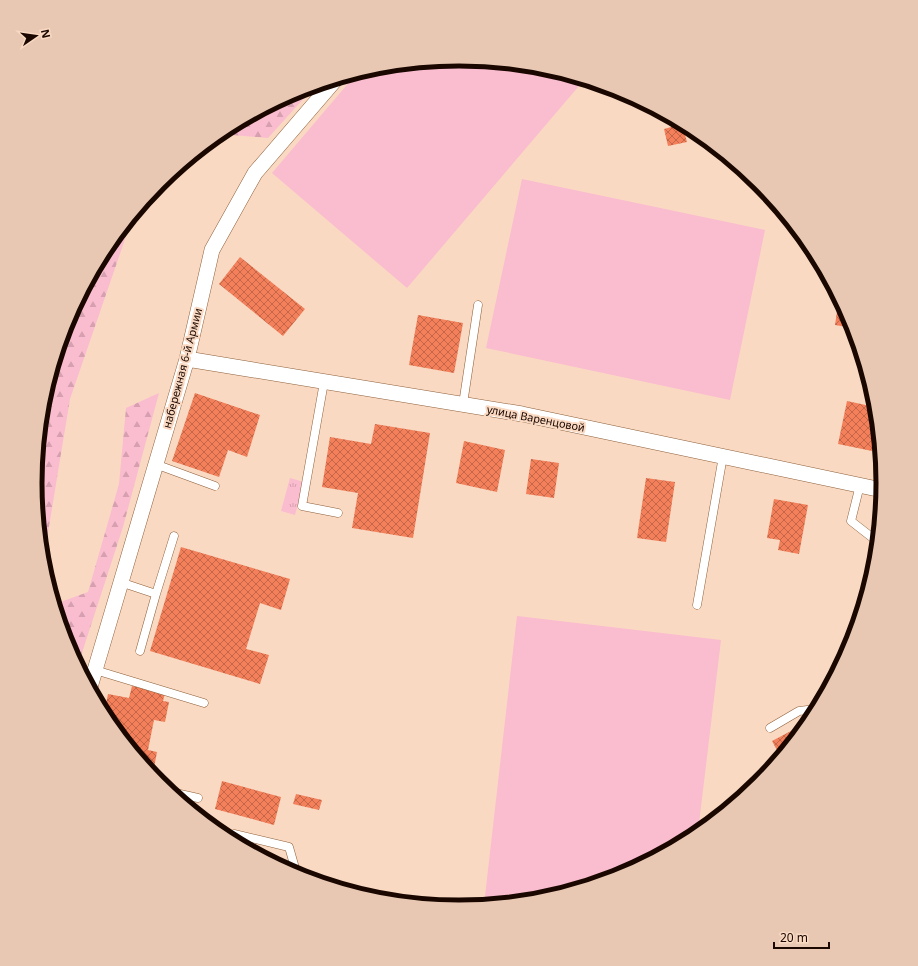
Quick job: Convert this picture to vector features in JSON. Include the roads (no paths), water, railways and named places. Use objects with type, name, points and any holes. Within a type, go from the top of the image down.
[{"type":"street","name":"набережная 6-й Армии","points":[[92,680],[187,359],[212,250],[255,173],[329,87]]},
{"type":"street","name":"улица Варенцовой","points":[[187,359],[522,414],[876,489]]},
{"type":"lane","points":[[463,404],[478,305]]},
{"type":"lane","points":[[324,382],[302,506],[338,513]]},
{"type":"lane","points":[[697,605],[723,456]]},
{"type":"lane","points":[[155,464],[215,486]]},
{"type":"lane","points":[[860,485],[851,521],[872,537]]},
{"type":"lane","points":[[140,651],[174,536]]},
{"type":"lane","points":[[120,582],[156,594]]},
{"type":"lane","points":[[95,670],[204,703]]},
{"type":"lane","points":[[770,728],[799,711],[809,710]]},
{"type":"lane","points":[[181,794],[198,798]]},
{"type":"lane","points":[[234,834],[289,847],[294,866]]}]
